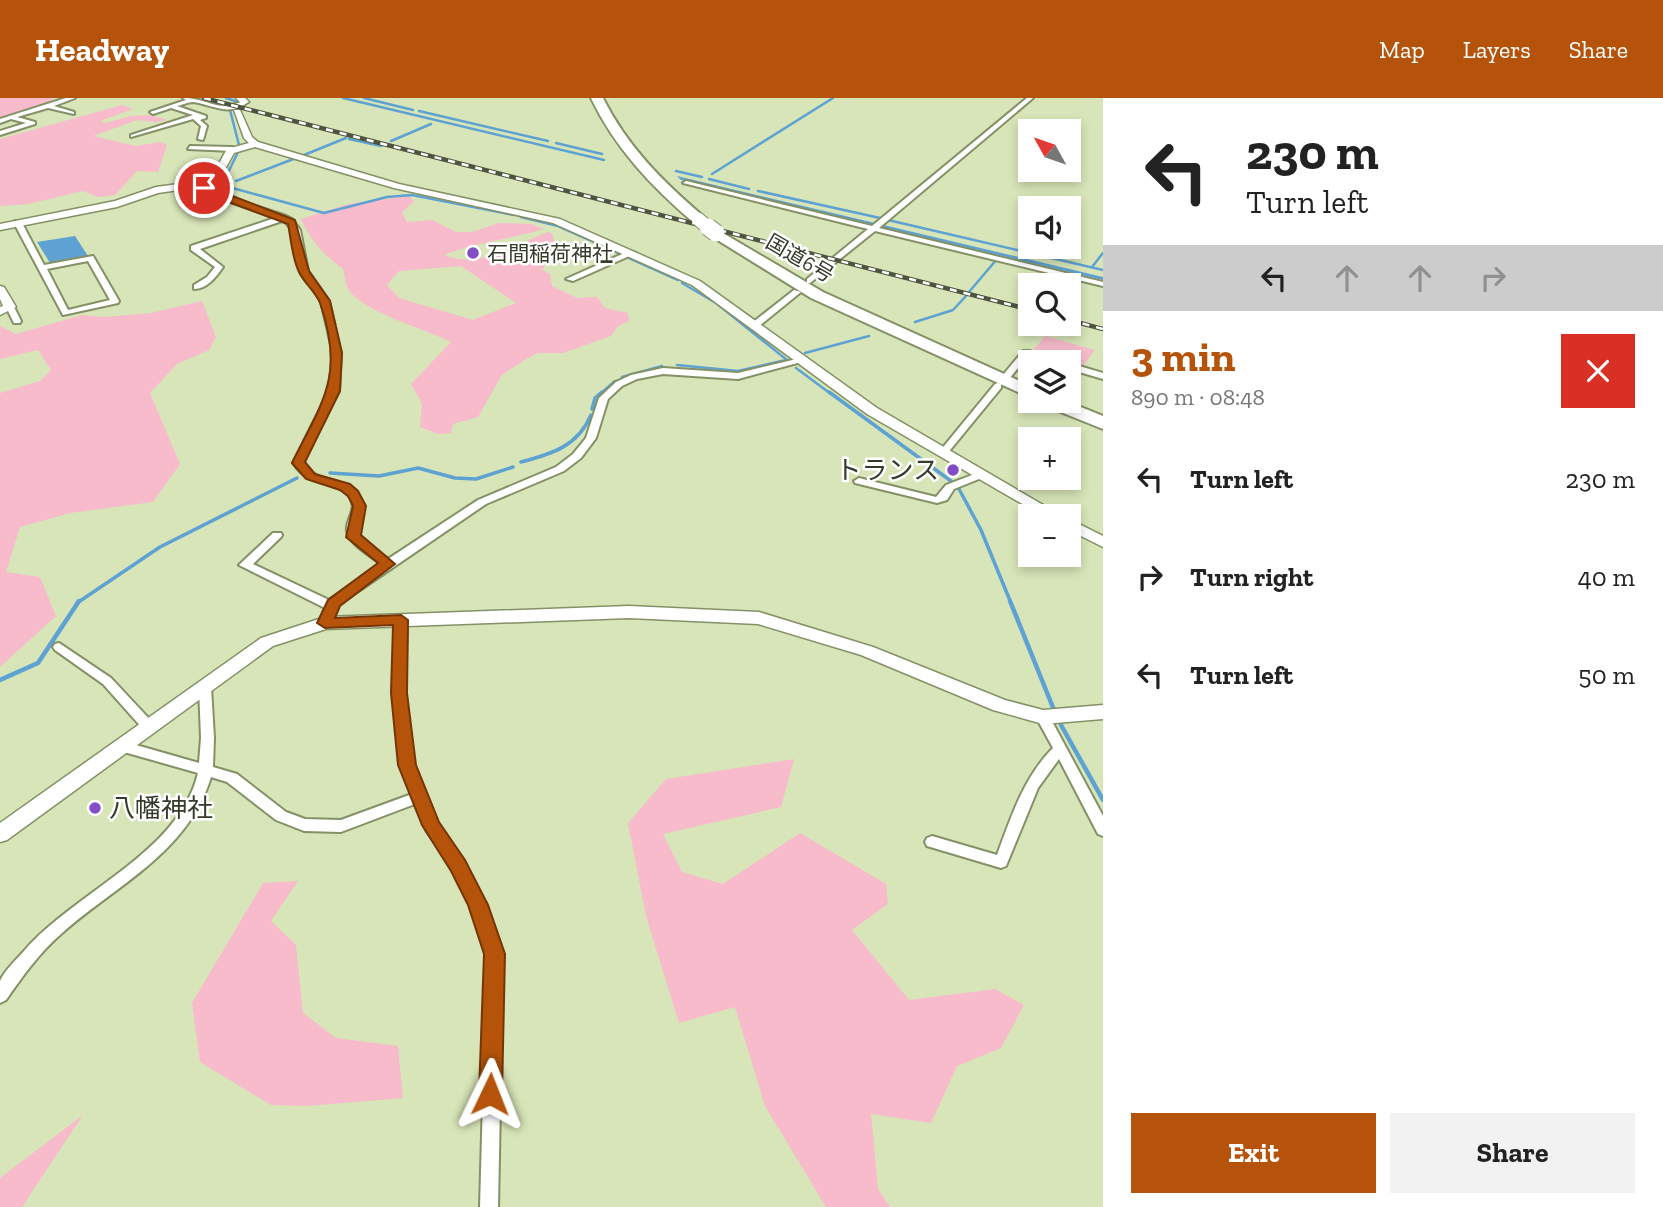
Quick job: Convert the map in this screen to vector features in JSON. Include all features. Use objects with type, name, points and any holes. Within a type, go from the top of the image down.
[{"type":"highway","name":"国道6号","points":[[597,98],[616,134],[647,174],[716,233],[774,271],[842,307],[1018,387]]},
{"type":"highway","points":[[1079,413],[1103,423]]},
{"type":"street","points":[[0,121],[72,98]]},
{"type":"street","points":[[810,281],[1030,98]]},
{"type":"street","points":[[153,112],[188,99],[237,110]]},
{"type":"street","points":[[242,100],[237,110],[248,138],[255,144],[408,188],[556,221],[696,283],[872,411],[1032,504]]},
{"type":"street","points":[[49,105],[72,113]]},
{"type":"street","points":[[171,106],[204,117],[196,120],[204,127],[201,139]]},
{"type":"street","points":[[133,136],[199,115]]},
{"type":"street","points":[[0,133],[33,123],[11,118]]},
{"type":"street","points":[[190,148],[232,149],[255,144]]},
{"type":"street","points":[[0,227],[117,204],[156,190],[203,184],[216,178],[232,149]]},
{"type":"street","points":[[686,183],[876,226],[1103,284]]},
{"type":"street","points":[[203,184],[207,192],[283,218],[293,224],[304,271],[325,301],[337,353],[334,391],[298,463],[310,477],[345,487],[353,494],[359,506],[354,537],[388,564]]},
{"type":"street","points":[[197,286],[210,279],[219,267],[194,248],[283,218]]},
{"type":"street","points":[[18,223],[42,268],[66,313],[115,301],[90,258],[42,268]]},
{"type":"street","points":[[584,286],[567,278],[632,253]]},
{"type":"street","points":[[0,289],[5,309],[18,321]]},
{"type":"street","points":[[755,325],[797,292]]},
{"type":"street","points":[[0,834],[267,642],[328,615],[348,590],[482,502],[559,469],[577,456],[591,438],[604,398],[619,384],[634,377],[663,371],[738,376],[801,361]]},
{"type":"street","points":[[1006,377],[1018,363]]},
{"type":"street","points":[[1081,370],[1103,376]]},
{"type":"street","points":[[943,453],[998,386]]},
{"type":"street","points":[[859,481],[937,500],[943,498],[950,487],[980,475]]},
{"type":"street","points":[[1081,530],[1103,542]]},
{"type":"street","points":[[277,535],[245,565],[328,615],[401,620],[629,612],[759,618],[867,651],[1000,705],[1043,717],[1103,712]]},
{"type":"street","points":[[401,620],[399,693],[407,765],[431,825],[458,865],[478,905],[495,954],[489,1207]]},
{"type":"street","points":[[59,647],[107,681],[149,727]]},
{"type":"street","points":[[0,995],[13,975],[55,930],[157,850],[195,802],[203,784],[205,687]]},
{"type":"street","points":[[1043,717],[1062,748],[1103,830]]},
{"type":"street","points":[[122,746],[232,778],[281,816],[304,825],[341,826],[420,797]]},
{"type":"street","points":[[932,842],[1001,862],[1036,778],[1048,760],[1062,748]]},
{"type":"shaded area","points":[[0,98],[51,98],[53,102],[0,119]]},
{"type":"shaded area","points":[[122,105],[133,109],[100,121],[105,123],[131,116],[150,115],[167,120],[137,120],[93,136],[136,146],[161,142],[167,145],[158,172],[137,171],[115,195],[98,197],[83,191],[28,204],[0,206],[0,139]]},
{"type":"shaded area","points":[[409,196],[414,201],[402,213],[407,222],[432,220],[456,232],[472,232],[499,223],[531,224],[544,229],[444,255],[458,259],[485,257],[549,232],[553,235],[554,248],[542,270],[550,274],[552,286],[577,298],[597,297],[605,308],[628,313],[629,321],[618,326],[611,336],[563,353],[538,353],[526,359],[502,375],[478,417],[453,424],[451,433],[438,434],[420,427],[422,404],[411,384],[451,342],[380,313],[356,298],[349,290],[343,269],[319,247],[301,219],[348,204]],"holes":[[[461,266],[516,303],[473,320],[399,298],[387,285],[399,271]]]},
{"type":"shaded area","points":[[202,301],[216,337],[209,350],[177,364],[150,393],[180,464],[153,502],[70,513],[20,527],[6,572],[40,577],[56,616],[0,667],[0,393],[40,381],[51,370],[38,350],[0,359],[0,326],[16,334],[82,315],[106,317],[151,313]]},
{"type":"shaded area","points":[[1045,336],[1095,350],[1082,367],[1081,350],[1034,350]]},
{"type":"shaded area","points":[[794,759],[781,807],[663,834],[682,872],[723,884],[800,833],[886,884],[888,904],[852,930],[909,1000],[995,989],[1024,1005],[1001,1048],[957,1066],[931,1123],[871,1114],[878,1189],[890,1207],[826,1207],[765,1106],[735,1007],[679,1023],[646,916],[628,823],[666,779]]},
{"type":"shaded area","points":[[298,881],[271,921],[296,945],[303,1013],[336,1038],[398,1046],[403,1098],[307,1106],[271,1105],[200,1062],[192,1003],[263,883]]},
{"type":"shaded area","points":[[83,1115],[22,1207],[0,1207],[0,1178]]},
{"type":"water","points":[[677,176],[1103,277],[1103,280],[1081,273],[1073,273],[681,180]]},
{"type":"water","points":[[75,236],[88,256],[50,263],[37,242]]},
{"type":"waterway","points":[[226,98],[238,102]]},
{"type":"waterway","points":[[343,98],[604,160]]},
{"type":"waterway","points":[[364,98],[413,110]]},
{"type":"waterway","points":[[712,174],[833,98]]},
{"type":"waterway","points":[[230,110],[239,145]]},
{"type":"waterway","points":[[419,111],[548,141]]},
{"type":"waterway","points":[[391,141],[431,124]]},
{"type":"waterway","points":[[304,155],[346,138]]},
{"type":"waterway","points":[[349,139],[381,146]]},
{"type":"waterway","points":[[556,143],[602,154]]},
{"type":"waterway","points":[[239,150],[224,181],[225,186],[324,213],[387,197],[412,195],[514,215]]},
{"type":"waterway","points":[[236,181],[296,158]]},
{"type":"waterway","points":[[676,171],[702,177]]},
{"type":"waterway","points":[[709,179],[749,189]]},
{"type":"waterway","points":[[758,191],[880,218]]},
{"type":"waterway","points":[[521,217],[558,226],[601,245]]},
{"type":"waterway","points":[[888,220],[1103,270]]},
{"type":"waterway","points":[[607,248],[621,254]]},
{"type":"waterway","points":[[1092,267],[1103,253]]},
{"type":"waterway","points":[[629,258],[678,280]]},
{"type":"waterway","points":[[969,292],[997,259]]},
{"type":"waterway","points":[[682,283],[716,303],[787,360]]},
{"type":"waterway","points":[[915,322],[953,310],[966,296]]},
{"type":"waterway","points":[[805,353],[869,336]]},
{"type":"waterway","points":[[677,365],[738,371],[786,360]]},
{"type":"waterway","points":[[622,377],[662,366]]},
{"type":"waterway","points":[[796,368],[831,394]]},
{"type":"waterway","points":[[600,394],[615,381]]},
{"type":"waterway","points":[[592,409],[595,398],[602,392]]},
{"type":"waterway","points":[[829,392],[951,481]]},
{"type":"waterway","points":[[521,462],[563,447],[579,434],[591,415]]},
{"type":"waterway","points":[[330,473],[379,476],[418,468],[455,478],[476,479],[513,467]]},
{"type":"waterway","points":[[78,602],[160,547],[297,478]]},
{"type":"waterway","points":[[959,489],[981,530],[1011,603]]},
{"type":"waterway","points":[[1010,601],[1054,710]]},
{"type":"waterway","points":[[0,680],[38,663],[78,602]]},
{"type":"waterway","points":[[1061,725],[1103,800]]},
{"type":"railway","points":[[204,98],[1018,307]]},
{"type":"railway","points":[[1081,323],[1103,329]]},
{"type":"place","name":"石間稲荷神社","points":[[473,253]]},
{"type":"place","name":"トランス","points":[[953,470]]},
{"type":"place","name":"八幡神社","points":[[95,808]]},
{"type":"route","points":[[204,188],[207,192],[292,222],[304,271],[325,301],[337,353],[337,375],[334,391],[298,463],[310,477],[339,484],[353,494],[359,506],[352,530],[354,537],[359,544],[388,564],[333,603],[325,623],[401,620],[399,693],[407,765],[431,825],[458,865],[478,905],[495,954],[490,1094]]}]
